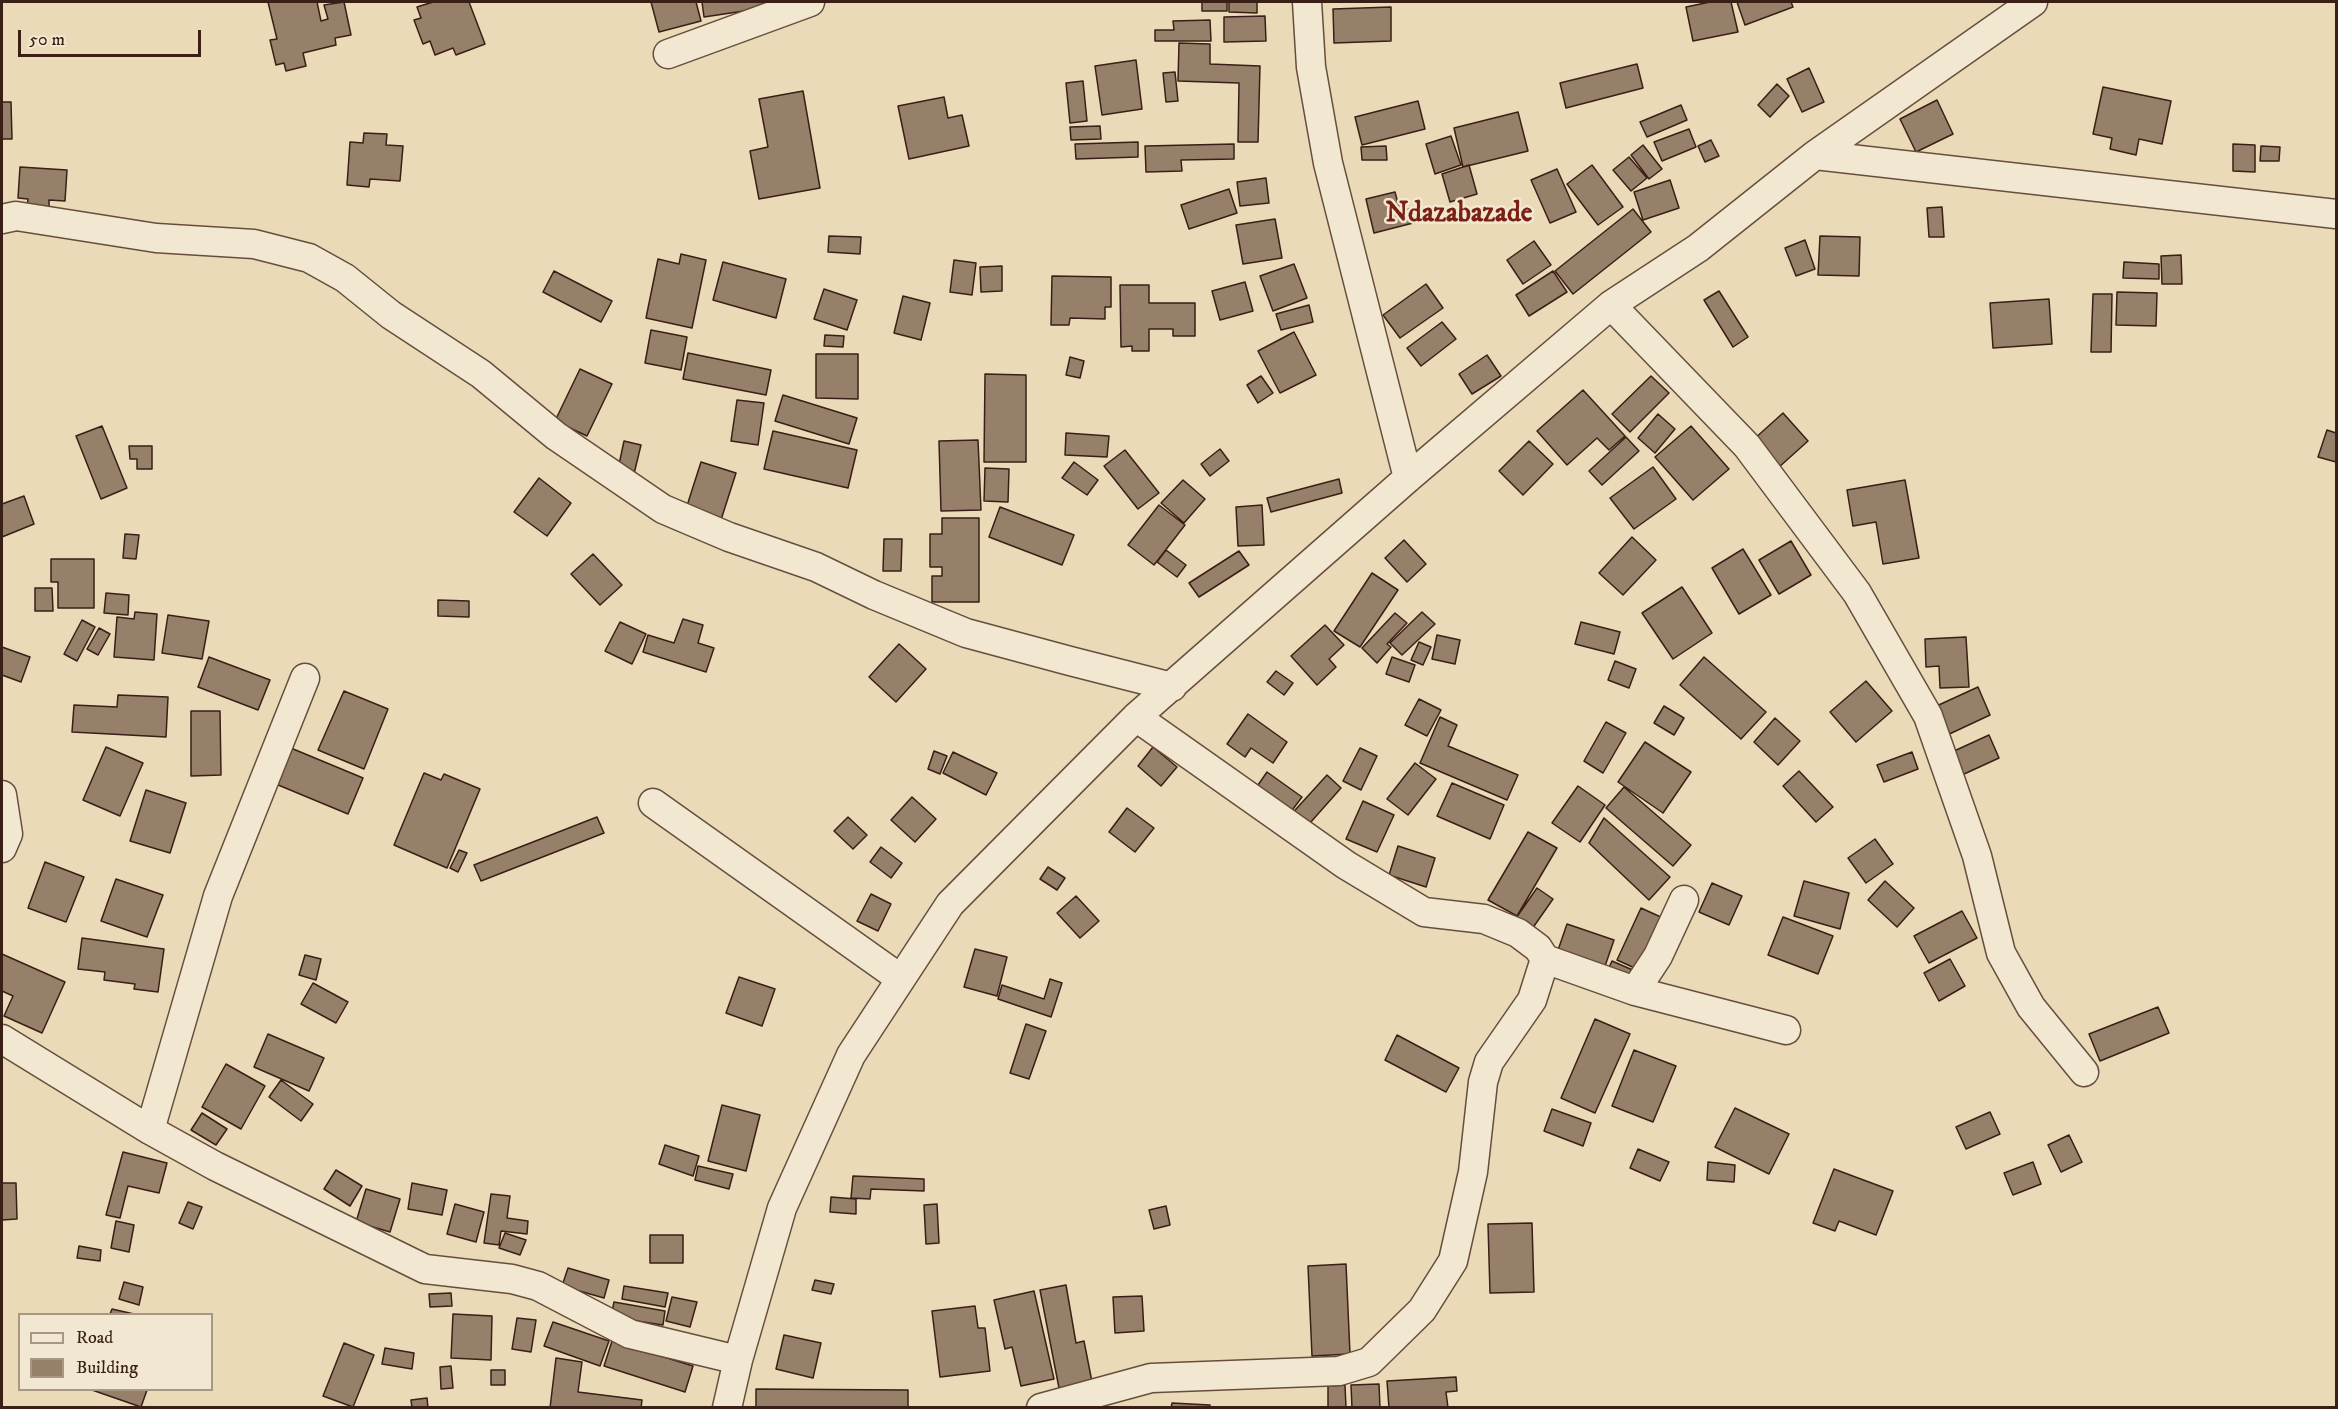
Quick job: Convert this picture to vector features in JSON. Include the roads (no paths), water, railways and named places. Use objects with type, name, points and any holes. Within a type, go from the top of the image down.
[{"type":"street","points":[[668,54],[810,2]]},
{"type":"street","points":[[1306,2],[1311,67],[1328,163],[1408,478]]},
{"type":"street","points":[[727,1407],[738,1360],[782,1208],[851,1055],[950,904],[1136,717],[1408,478],[1611,305],[1698,248],[1815,155],[2033,2]]},
{"type":"street","points":[[1815,155],[2337,214]]},
{"type":"street","points":[[2,219],[16,216],[156,238],[255,244],[309,258],[345,278],[391,315],[481,374],[556,436],[663,509],[729,537],[816,567],[874,595],[966,633],[1172,687]]},
{"type":"street","points":[[1611,305],[1747,446],[1857,593],[1928,716],[1977,856],[2001,953],[2031,1007],[2085,1072]]},
{"type":"street","points":[[150,1130],[218,896],[305,678]]},
{"type":"street","points":[[1136,717],[1346,865],[1424,912],[1484,919],[1518,933],[1538,948],[1545,959],[1635,991],[1786,1030]]},
{"type":"street","points":[[2,795],[8,834],[2,848]]},
{"type":"street","points":[[653,803],[901,979]]},
{"type":"street","points":[[1635,991],[1658,956],[1684,900]]},
{"type":"street","points":[[1041,1407],[1151,1378],[1339,1371],[1370,1362],[1422,1310],[1452,1261],[1473,1172],[1483,1082],[1489,1062],[1532,1000],[1545,959]]},
{"type":"street","points":[[2,1039],[150,1130],[215,1166],[425,1269],[512,1279],[538,1286],[630,1334],[738,1360]]},
{"type":"district","name":"Ndazabazade","points":[[1459,215]]}]
